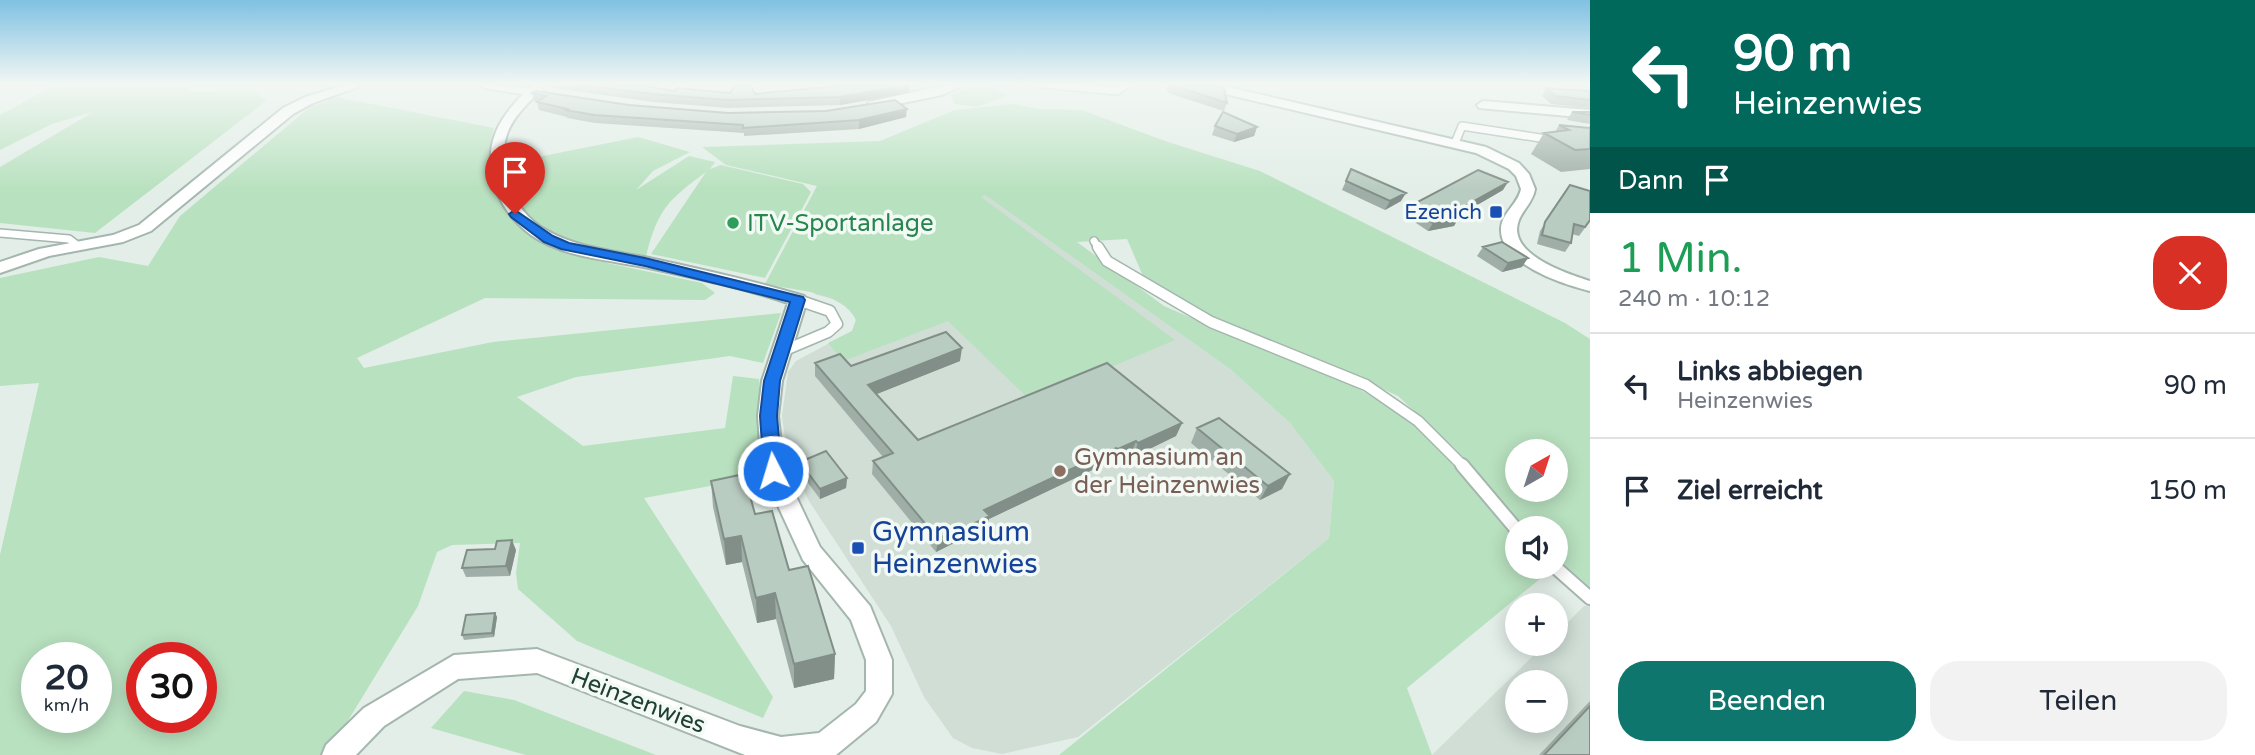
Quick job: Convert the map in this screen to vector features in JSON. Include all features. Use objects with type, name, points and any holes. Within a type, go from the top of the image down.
[{"type":"street","points":[[0,268],[45,252],[117,239],[145,228],[278,119]]},
{"type":"street","points":[[508,119],[500,128],[496,140],[498,171],[503,192],[515,214],[549,239],[585,252],[645,262],[798,300]]},
{"type":"street","points":[[1352,119],[1455,143],[1490,155],[1521,173],[1528,193],[1509,225],[1511,242],[1520,253],[1544,268],[1590,286]]},
{"type":"street","name":"Heinzenwies","points":[[336,755],[374,718],[454,667],[537,661],[740,740],[781,751],[825,746],[866,713],[879,694],[879,660],[861,614],[811,553],[773,471],[768,416],[772,381],[798,300]]},
{"type":"lane","points":[[1455,143],[1462,126],[1562,141]]},
{"type":"lane","points":[[0,233],[69,239],[77,245]]},
{"type":"lane","points":[[1094,241],[1107,261],[1211,322],[1366,385],[1418,421],[1463,466],[1505,516]]},
{"type":"lane","points":[[783,352],[828,332],[837,324],[830,311],[798,300]]},
{"type":"lane","points":[[1568,579],[1590,598]]},
{"type":"shaded area","name":"Gymnasium an der Heinzenwies","points":[[985,195],[1230,369],[1290,423],[1334,481],[1329,538],[1078,737],[1002,754],[972,748],[953,738],[924,697],[891,626],[809,501],[788,460],[782,416],[788,372],[796,361],[852,331],[856,320],[852,310],[833,299],[814,294],[863,239]]},
{"type":"shaded area","points":[[1590,605],[1590,755],[1432,755],[1505,683],[1505,733],[1568,733],[1568,670],[1519,670],[1533,656],[1568,656],[1568,622],[1584,606]]},
{"type":"green space","points":[[0,119],[68,119],[52,124],[0,150]]},
{"type":"green space","points":[[81,119],[242,119],[95,233],[0,223],[0,167]]},
{"type":"green space","points":[[295,119],[449,119],[494,128],[491,139],[493,181],[510,173],[508,163],[638,137],[690,152],[653,171],[636,190],[689,156],[715,162],[710,169],[721,165],[803,184],[811,192],[765,278],[651,254],[706,172],[682,190],[666,207],[655,227],[646,256],[605,251],[607,263],[702,283],[715,293],[705,300],[485,298],[357,358],[364,368],[493,342],[781,313],[763,363],[730,356],[576,377],[517,397],[583,446],[725,428],[733,376],[759,379],[765,476],[644,498],[773,697],[763,718],[577,641],[518,589],[516,573],[520,543],[452,545],[437,552],[418,606],[327,755],[0,755],[0,555],[39,383],[0,386],[0,278],[99,257],[148,266],[180,216]]},
{"type":"green space","points":[[933,119],[1107,119],[1260,171],[1565,323],[1590,339],[1590,587],[1568,568],[1568,516],[1514,516],[1456,450],[1398,396],[1313,357],[1207,315],[1143,276],[1127,239],[1077,242],[1164,306],[1279,356],[1340,378],[1410,419],[1505,519],[1505,579],[1540,579],[1523,593],[1505,593],[1505,608],[1407,688],[1432,755],[1059,755],[1329,538],[1334,481],[1290,423],[1230,369],[985,195],[981,197],[1175,340],[1031,401],[948,321],[843,361],[828,343],[852,331],[856,320],[849,310],[829,297],[765,284],[817,186],[726,165],[702,147],[880,141]]},
{"type":"green space","points":[[464,691],[514,700],[656,755],[526,755],[431,728]]},
{"type":"building","points":[[657,119],[862,119],[743,128],[743,125]]},
{"type":"building","points":[[1219,119],[1239,119],[1257,127],[1237,134],[1215,126]]},
{"type":"building","points":[[1559,125],[1590,127],[1590,149],[1575,150],[1544,133],[1569,130]]},
{"type":"building","points":[[1351,169],[1406,193],[1390,201],[1346,181]]},
{"type":"building","points":[[1478,170],[1508,182],[1456,211],[1447,208],[1459,217],[1433,223],[1408,207]]},
{"type":"building","points":[[1570,185],[1590,191],[1590,220],[1585,227],[1574,224],[1571,243],[1542,235],[1545,222]]},
{"type":"building","points":[[1502,242],[1528,258],[1508,263],[1483,247]]},
{"type":"building","points":[[946,332],[962,348],[868,385],[918,440],[1107,363],[1182,423],[1138,443],[1136,441],[1116,448],[984,510],[990,516],[938,539],[873,461],[893,453],[815,363],[840,354],[851,366]]},
{"type":"building","points":[[1219,418],[1290,474],[1268,486],[1197,428]]},
{"type":"building","points":[[826,451],[847,478],[820,489],[800,462]]},
{"type":"building","points":[[744,474],[755,514],[772,511],[789,570],[808,566],[835,654],[794,664],[775,593],[756,598],[741,536],[724,539],[711,481]]},
{"type":"building","points":[[512,540],[506,566],[462,568],[467,550],[495,549],[497,541]]},
{"type":"building","points":[[495,613],[492,633],[462,635],[466,615]]},
{"type":"building","points":[[1590,706],[1590,755],[1544,755],[1565,733],[1568,733],[1568,729]]},
{"type":"place","name":"Ezenich","points":[[1496,212]]},
{"type":"place","name":"ITV-Sportanlage","points":[[733,223]]},
{"type":"place","name":"Gymnasium an der Heinzenwies","points":[[1060,471]]},
{"type":"place","name":"Gymnasium Heinzenwies","points":[[858,548]]},
{"type":"route","points":[[515,214],[530,227],[566,247],[645,262],[798,300],[772,381],[768,416],[773,471]]}]
